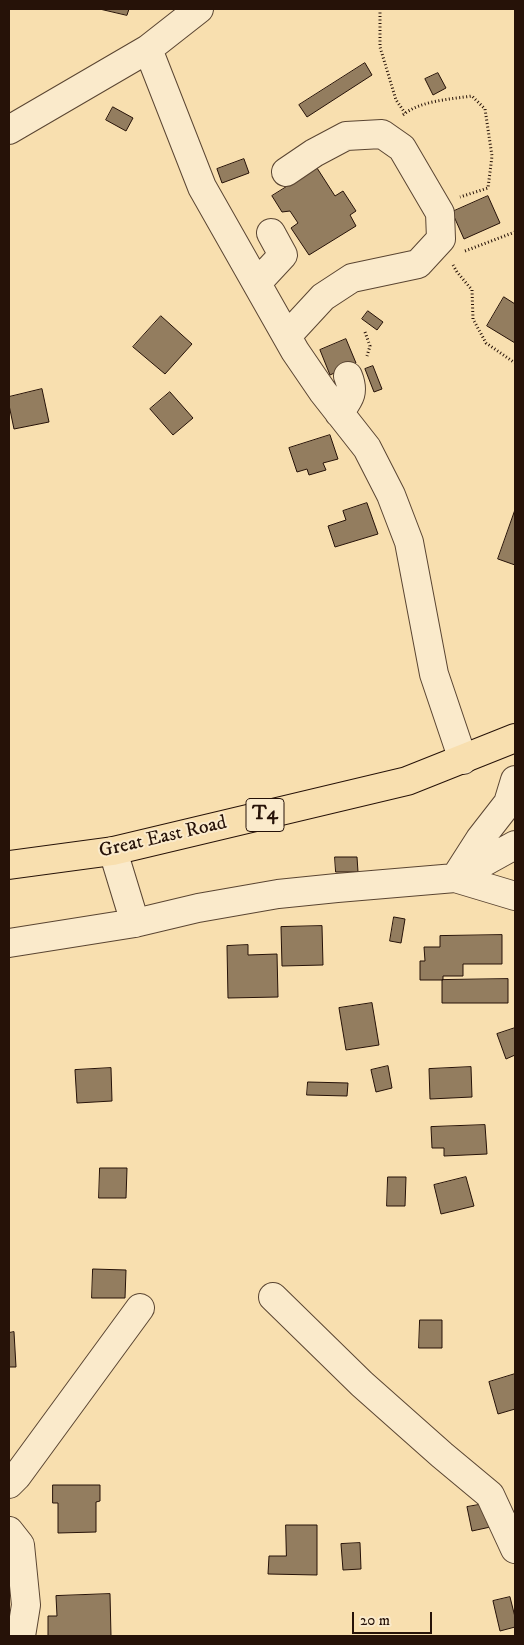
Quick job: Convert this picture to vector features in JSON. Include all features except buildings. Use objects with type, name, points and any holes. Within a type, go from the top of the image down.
[{"type":"highway","name":"Great East Road","points":[[9,865],[113,851],[407,781],[515,738]]},
{"type":"street","points":[[9,130],[148,49],[199,9]]},
{"type":"street","points":[[148,49],[202,187],[295,351],[366,448],[391,494],[409,542],[434,674],[463,760]]},
{"type":"street","points":[[286,172],[314,153],[346,136],[382,134],[402,148],[443,237],[418,264],[352,278],[323,297],[287,336]]},
{"type":"street","points":[[257,283],[283,255],[271,233]]},
{"type":"street","points":[[340,413],[351,395],[351,383],[348,376]]},
{"type":"street","points":[[455,878],[480,839],[508,802],[515,780]]},
{"type":"street","points":[[455,878],[515,845]]},
{"type":"street","points":[[113,851],[134,923]]},
{"type":"street","points":[[9,943],[134,923],[198,908],[278,894],[455,878],[515,896]]},
{"type":"street","points":[[273,1297],[362,1384],[442,1456],[490,1495],[515,1548]]},
{"type":"street","points":[[9,1484],[17,1476],[140,1308]]},
{"type":"street","points":[[9,1531],[20,1545],[26,1605],[21,1636]]},
{"type":"path","points":[[380,9],[380,47],[396,100],[405,113]]},
{"type":"path","points":[[382,134],[410,108],[448,99],[472,96],[485,109],[492,156],[488,188],[459,197],[443,237],[456,272],[472,290],[473,319],[486,343],[515,363]]},
{"type":"path","points":[[443,237],[486,242],[515,232]]}]
